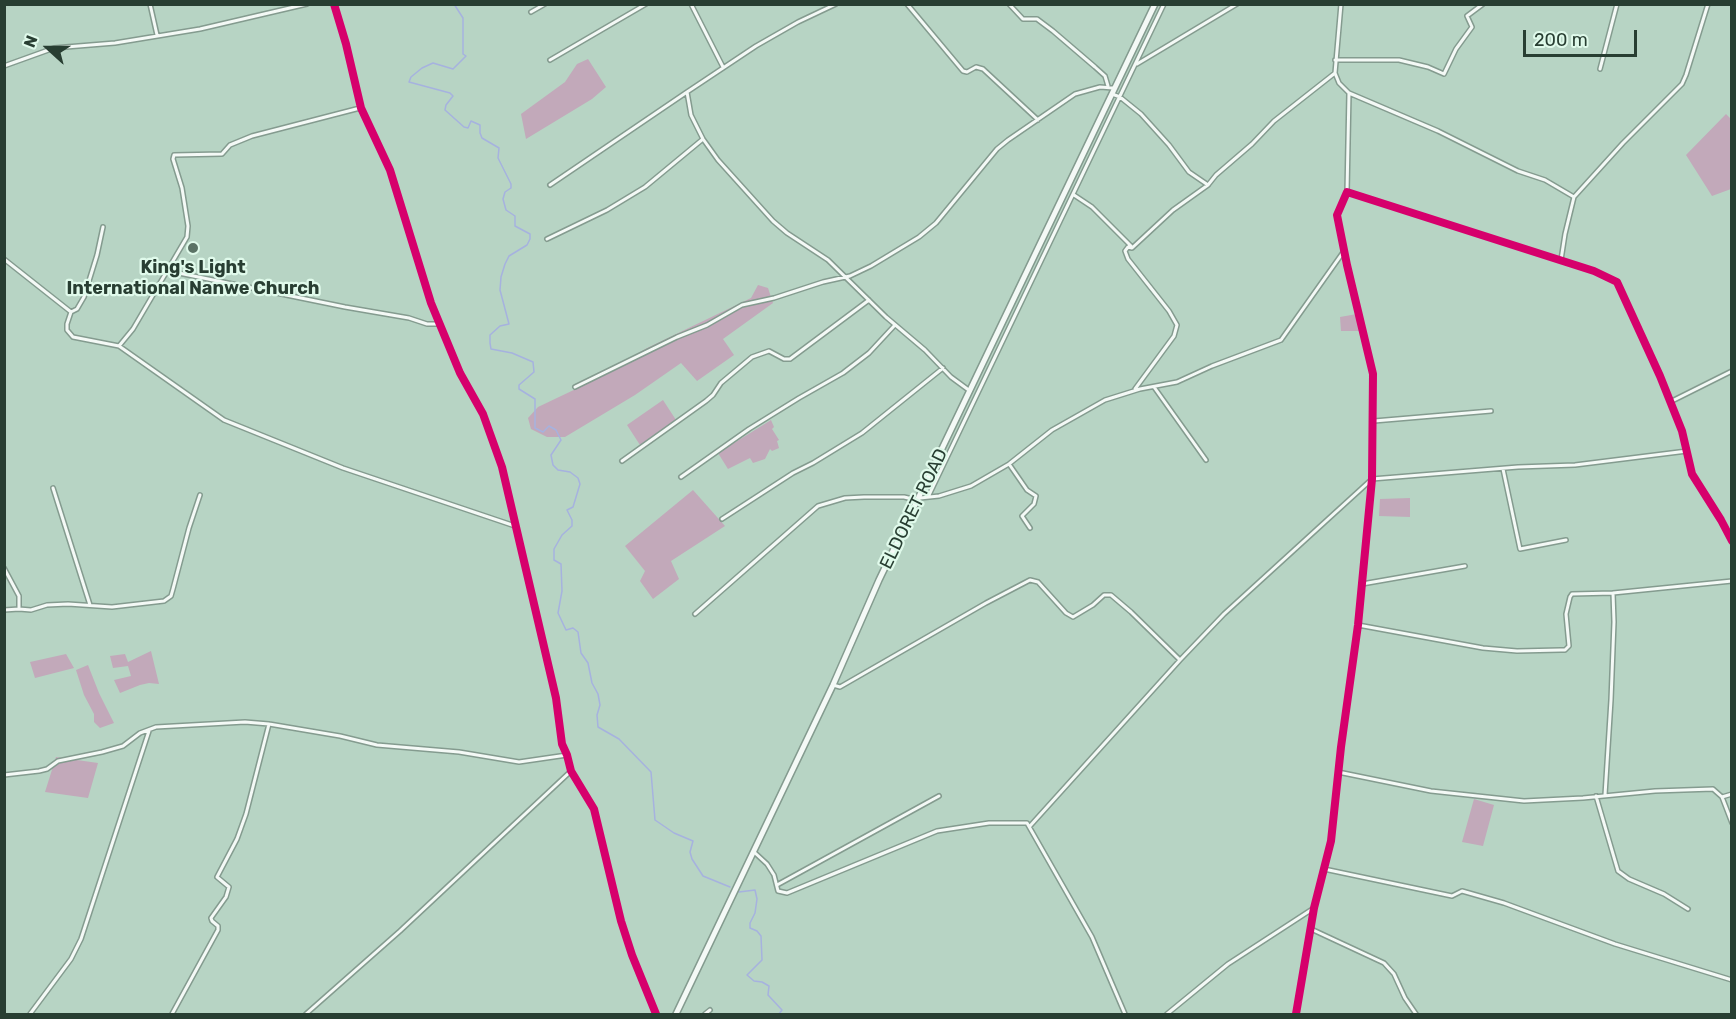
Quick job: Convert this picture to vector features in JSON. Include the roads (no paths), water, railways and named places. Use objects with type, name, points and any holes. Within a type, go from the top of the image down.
[{"type":"highway","name":"ELDORET ROAD","points":[[676,1014],[833,685],[879,580],[1155,4]]},
{"type":"street","points":[[150,4],[158,35]]},
{"type":"street","points":[[4,66],[54,48],[115,43],[209,27],[307,4]]},
{"type":"street","points":[[334,4],[352,66],[361,108],[390,170],[425,286],[460,373],[490,430],[502,467],[556,698],[562,744],[572,771],[594,809],[621,921],[656,1014]]},
{"type":"street","points":[[531,12],[545,4]]},
{"type":"street","points":[[550,60],[646,4]]},
{"type":"street","points":[[691,4],[723,67]]},
{"type":"street","points":[[550,184],[723,67],[779,33],[836,4]]},
{"type":"street","points":[[908,4],[963,71],[983,69],[1038,120]]},
{"type":"street","points":[[1009,4],[1023,19],[1040,21],[1105,76],[1112,90],[1156,129],[1189,172],[1208,185]]},
{"type":"street","points":[[928,498],[1164,4]]},
{"type":"street","points":[[1136,64],[1237,4]]},
{"type":"street","points":[[1341,4],[1335,73],[1339,83],[1349,93],[1418,122],[1518,171],[1545,180],[1574,197]]},
{"type":"street","points":[[1335,60],[1399,60],[1418,64],[1444,74],[1456,49],[1472,27],[1467,16],[1483,4]]},
{"type":"street","points":[[1600,69],[1617,4]]},
{"type":"street","points":[[1561,260],[1564,234],[1574,197],[1682,84],[1708,4]]},
{"type":"street","points":[[1134,391],[1171,341],[1177,325],[1169,311],[1126,256],[1126,249],[1132,248],[1173,210],[1208,185],[1274,121],[1335,73]]},
{"type":"street","points":[[575,387],[717,320],[742,305],[845,277],[871,266],[928,230],[951,206],[997,149],[1075,94],[1112,90]]},
{"type":"street","points":[[687,92],[691,115],[703,139],[728,173],[787,233],[828,260],[856,290],[913,339],[951,377],[970,391]]},
{"type":"street","points":[[1296,1014],[1314,908],[1331,841],[1358,625],[1372,479],[1374,421],[1371,364],[1337,215],[1347,192],[1349,93]]},
{"type":"street","points":[[119,346],[133,329],[169,271],[189,232],[174,155],[222,154],[230,145],[252,136],[361,108]]},
{"type":"street","points":[[547,239],[607,210],[645,187],[703,139]]},
{"type":"street","points":[[1347,192],[1604,274],[1617,282],[1682,431],[1692,474],[1721,520],[1731,541]]},
{"type":"street","points":[[1073,195],[1090,205],[1106,219],[1132,248]]},
{"type":"street","points":[[103,226],[84,297],[77,309],[72,312],[67,324],[67,330],[73,337],[119,346],[224,420],[343,468],[514,526]]},
{"type":"street","points":[[695,615],[818,506],[845,498],[928,498],[963,489],[1009,464],[1036,441],[1114,396],[1177,382],[1281,340],[1344,251]]},
{"type":"street","points":[[4,259],[72,312]]},
{"type":"street","points":[[169,271],[409,318],[427,324],[439,324]]},
{"type":"street","points":[[622,461],[706,401],[721,383],[752,357],[769,351],[784,359],[790,358],[869,300]]},
{"type":"street","points":[[681,477],[749,429],[843,373],[869,353],[895,325]]},
{"type":"street","points":[[722,519],[793,473],[821,459],[862,433],[943,368]]},
{"type":"street","points":[[1670,402],[1731,371]]},
{"type":"street","points":[[1154,387],[1206,460]]},
{"type":"street","points":[[1374,421],[1491,411]]},
{"type":"street","points":[[1030,826],[1224,614],[1372,479],[1575,465],[1687,451]]},
{"type":"street","points":[[1009,464],[1027,490],[1036,496],[1034,504],[1022,516],[1030,528]]},
{"type":"street","points":[[1503,469],[1520,549],[1566,540]]},
{"type":"street","points":[[53,488],[90,605]]},
{"type":"street","points":[[4,610],[32,610],[47,605],[68,604],[112,608],[164,601],[171,596],[200,495]]},
{"type":"street","points":[[1362,584],[1465,566]]},
{"type":"street","points":[[4,568],[19,596],[19,609]]},
{"type":"street","points":[[833,685],[840,687],[1030,580],[1038,582],[1066,613],[1073,617],[1104,595],[1111,595],[1180,660]]},
{"type":"street","points":[[1358,625],[1474,647],[1517,651],[1565,650],[1569,646],[1566,614],[1572,594],[1613,593],[1731,581]]},
{"type":"street","points":[[1605,795],[1611,700],[1613,593]]},
{"type":"street","points":[[4,775],[39,771],[47,769],[58,761],[123,746],[140,733],[156,727],[245,722],[340,736],[377,745],[459,752],[519,762],[567,754]]},
{"type":"street","points":[[172,1014],[219,930],[211,920],[215,910],[226,897],[229,887],[217,877],[237,838],[246,814],[269,724]]},
{"type":"street","points":[[30,1014],[71,958],[81,939],[150,730]]},
{"type":"street","points":[[306,1014],[400,931],[572,771]]},
{"type":"street","points":[[1338,772],[1431,790],[1524,801],[1709,788],[1715,789],[1722,797],[1731,823]]},
{"type":"street","points":[[1722,797],[1731,794]]},
{"type":"street","points":[[777,885],[939,796]]},
{"type":"street","points":[[1596,796],[1618,871],[1688,909]]},
{"type":"street","points":[[753,851],[767,864],[780,892],[787,893],[947,829],[989,823],[1025,822],[1030,826],[1092,937],[1125,1014]]},
{"type":"street","points":[[1324,868],[1452,896],[1462,891],[1504,903],[1615,944],[1731,980]]},
{"type":"street","points":[[1167,1014],[1228,964],[1314,908]]},
{"type":"street","points":[[1311,928],[1384,963],[1394,974],[1405,998],[1416,1014]]},
{"type":"street","points":[[705,1014],[710,1010]]},
{"type":"waterway","points":[[454,4],[463,18],[463,54],[466,56],[453,69],[433,63],[422,68],[411,77],[409,82],[450,93],[453,96],[445,110],[464,127],[468,128],[471,121],[480,125],[482,138],[499,148],[498,158],[511,184],[511,188],[505,192],[503,199],[506,210],[515,216],[515,226],[530,234],[527,245],[509,256],[505,264],[500,290],[509,324],[500,326],[490,335],[490,343],[491,349],[512,353],[533,362],[534,372],[519,385],[519,389],[535,399],[535,428],[543,432],[549,426],[556,430],[561,440],[551,455],[553,465],[558,470],[570,472],[578,478],[580,484],[573,507],[567,510],[572,526],[562,535],[554,549],[554,560],[561,564],[562,591],[558,613],[566,630],[573,628],[578,632],[581,653],[588,663],[592,683],[598,694],[600,705],[597,715],[598,727],[619,739],[651,772],[655,820],[674,833],[693,841],[690,852],[703,876],[730,887]]},
{"type":"waterway","points":[[739,892],[755,890],[757,899],[750,928],[761,936],[762,960],[747,975],[754,981],[769,986],[768,995],[782,1010],[779,1014]]},
{"type":"place","name":"King's Light International Nanwe Church","points":[[193,248]]}]
